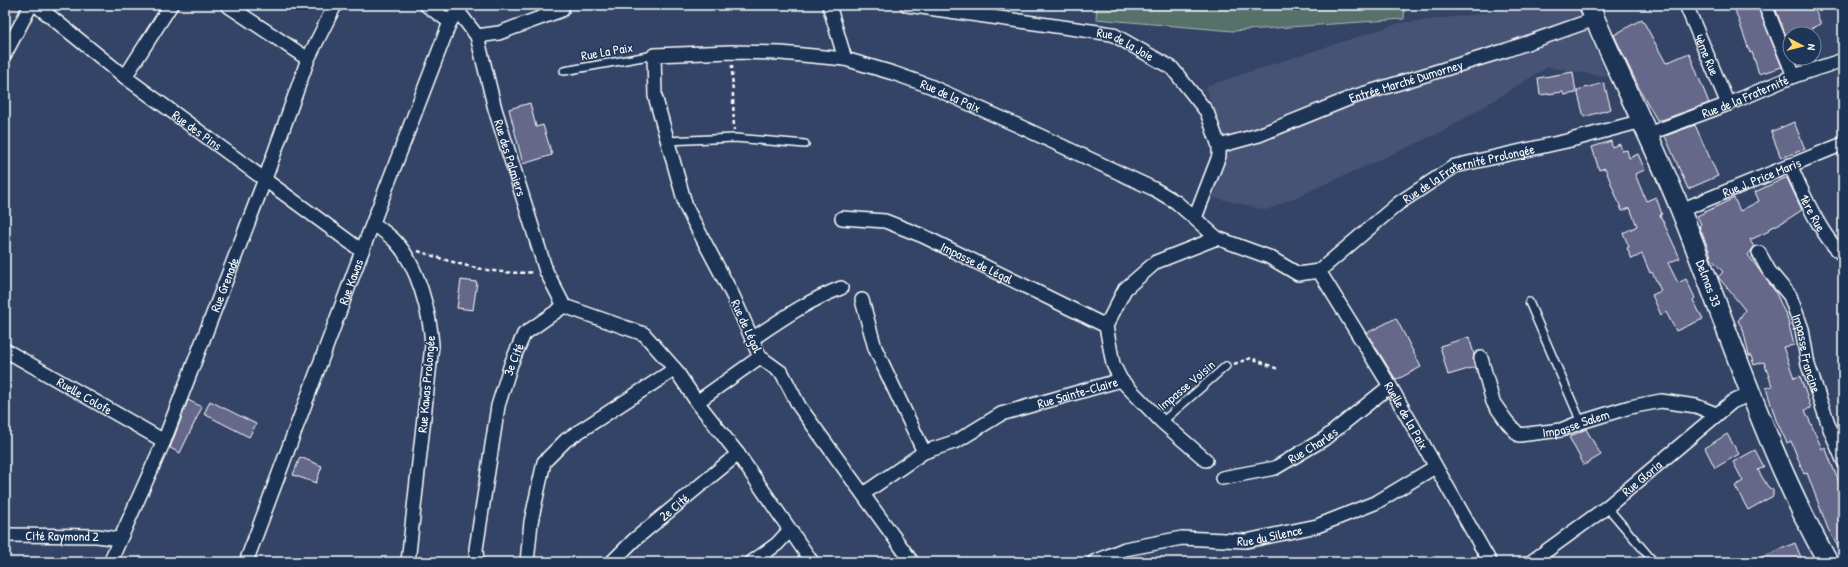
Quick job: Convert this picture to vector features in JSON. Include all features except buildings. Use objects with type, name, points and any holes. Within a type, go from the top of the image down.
[{"type":"main road","name":"Delmas 33","points":[[1592,12],[1681,210],[1751,394],[1805,520],[1828,562]]},
{"type":"street","points":[[5,54],[31,5]]},
{"type":"street","name":"Rue des Pins","points":[[36,5],[125,77],[362,251]]},
{"type":"street","points":[[125,77],[171,5]]},
{"type":"street","points":[[227,5],[308,59]]},
{"type":"street","name":"Rue Grenade","points":[[110,562],[164,441],[265,179],[308,59],[335,5]]},
{"type":"street","points":[[426,5],[450,22]]},
{"type":"street","points":[[829,5],[846,59]]},
{"type":"street","name":"Rue de la Joie","points":[[907,5],[1112,34],[1172,68],[1207,112],[1219,146]]},
{"type":"street","name":"4ème Rue","points":[[1686,5],[1728,104]]},
{"type":"street","points":[[1765,5],[1794,76]]},
{"type":"street","name":"Rue Kawas","points":[[246,562],[362,251],[450,22],[460,7]]},
{"type":"street","name":"Rue des Palmiers","points":[[460,7],[477,36],[495,109],[546,271],[564,306]]},
{"type":"street","points":[[477,36],[506,31],[562,10]]},
{"type":"street","name":"Entrée Marché Dumorney","points":[[1219,146],[1259,135],[1353,97],[1506,50],[1592,12]]},
{"type":"street","name":"Rue de la Paix","points":[[654,55],[731,52],[781,53],[846,59],[893,73],[930,86],[1154,189],[1176,202],[1217,238]]},
{"type":"street","name":"Rue de Légal","points":[[654,55],[655,96],[666,141],[686,207],[733,296],[760,357],[782,373],[799,406],[912,562]]},
{"type":"street","name":"Rue de la Fraternité","points":[[1645,128],[1728,104],[1794,76],[1843,60]]},
{"type":"street","name":"Rue de la Fraternité Prolongée","points":[[1319,271],[1399,203],[1455,166],[1571,140],[1645,128]]},
{"type":"street","name":"Rue J. Price Maris","points":[[1681,210],[1843,144]]},
{"type":"street","points":[[1195,218],[1219,156],[1219,146]]},
{"type":"street","name":"1ère Rue","points":[[1790,165],[1811,210],[1836,249],[1843,255]]},
{"type":"street","name":"Impasse de Légal","points":[[842,218],[885,221],[924,236],[1106,326]]},
{"type":"street","name":"Rue Kawas Prolongée","points":[[373,223],[396,242],[411,265],[424,295],[431,324],[432,345],[408,562]]},
{"type":"street","points":[[1106,326],[1124,289],[1156,262],[1217,238],[1269,257],[1298,274],[1319,271]]},
{"type":"street","name":"Impasse Francine","points":[[1759,253],[1769,271],[1790,296],[1802,329],[1808,365],[1830,429],[1843,460]]},
{"type":"street","name":"Ruelle de la Paix","points":[[1319,271],[1390,386],[1490,562]]},
{"type":"street","points":[[752,339],[799,306],[841,288]]},
{"type":"street","points":[[862,300],[875,348],[924,452]]},
{"type":"street","points":[[564,306],[644,334],[675,369],[697,402],[738,454],[812,562]]},
{"type":"street","name":"3e Cité","points":[[477,562],[476,550],[498,406],[511,364],[524,334],[564,306]]},
{"type":"street","name":"Rue Sainte-Claire","points":[[863,494],[924,452],[957,441],[1001,414],[1121,380],[1113,364],[1106,326]]},
{"type":"street","name":"Ruelle Colofe","points":[[5,350],[164,441]]},
{"type":"street","points":[[697,402],[760,357]]},
{"type":"street","name":"Impasse Salem","points":[[1481,358],[1493,402],[1507,422],[1519,435],[1561,430],[1581,422],[1630,407],[1661,401],[1696,406],[1716,414]]},
{"type":"street","points":[[527,562],[531,522],[544,462],[566,440],[675,369]]},
{"type":"street","points":[[1121,380],[1162,422],[1206,460]]},
{"type":"street","name":"Rue Charles","points":[[1222,478],[1275,468],[1324,439],[1390,386]]},
{"type":"street","name":"Rue Gloria","points":[[1531,562],[1607,507],[1716,414],[1732,402],[1751,394]]},
{"type":"street","name":"2e Cité","points":[[612,562],[634,540],[738,454]]},
{"type":"street","name":"Rue du Silence","points":[[1094,562],[1125,549],[1182,538],[1246,541],[1317,526],[1376,502],[1435,467]]},
{"type":"street","points":[[752,562],[777,544],[789,530]]},
{"type":"street","name":"Cité Raymond 2","points":[[5,534],[97,536],[119,539]]},
{"type":"lane","name":"Rue La Paix","points":[[564,71],[654,55]]},
{"type":"lane","points":[[666,141],[735,138],[805,144]]},
{"type":"lane","points":[[1529,302],[1581,422]]},
{"type":"lane","name":"Impasse Voisin","points":[[1162,422],[1226,366]]},
{"type":"lane","points":[[1607,507],[1654,562]]},
{"type":"path","points":[[731,52],[735,138]]},
{"type":"path","points":[[396,242],[449,262],[491,271],[526,273],[546,271]]},
{"type":"path","points":[[1226,366],[1251,358],[1278,369]]},
{"type":"shaded area","points":[[1556,5],[1577,5],[1607,77],[1548,67],[1444,131],[1267,210],[1211,197],[1224,155],[1206,86],[1400,23]]},
{"type":"green space","points":[[1097,5],[1405,5],[1404,19],[1233,31],[1096,19]]}]
